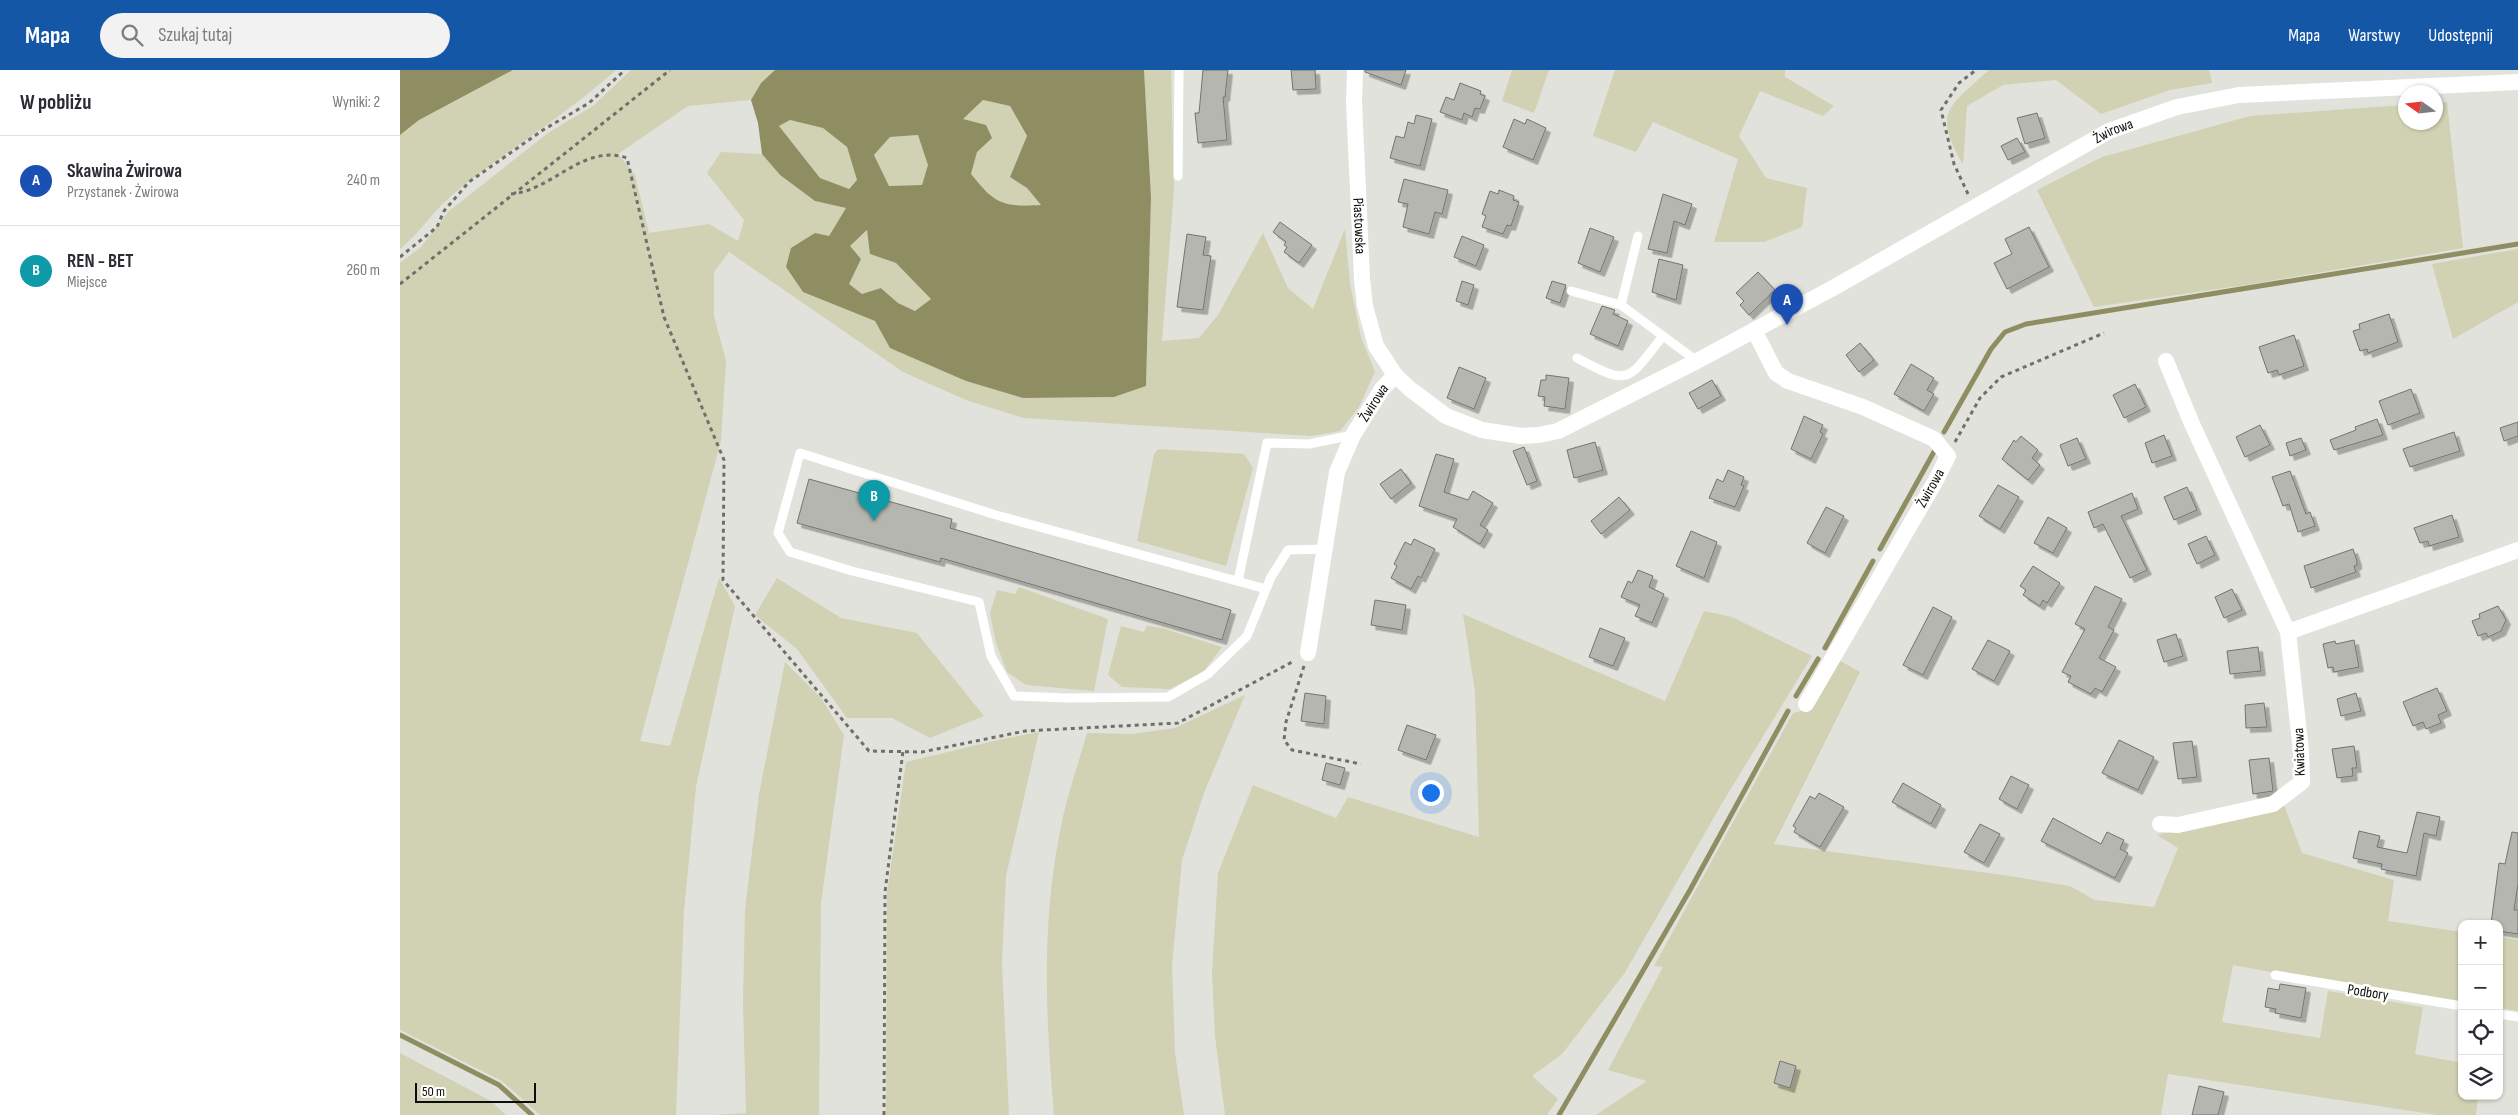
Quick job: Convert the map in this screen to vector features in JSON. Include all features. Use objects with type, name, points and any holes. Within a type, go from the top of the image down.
[{"type":"street","name":"Piastowska","points":[[1355,70],[1354,102],[1365,306],[1376,346],[1395,375]]},
{"type":"street","name":"Żwirowa","points":[[1308,653],[1338,472],[1352,435],[1382,390],[1395,375],[1416,394],[1446,416],[1482,430],[1521,436],[1558,430],[1697,361],[2109,131],[2177,107],[2248,94],[2518,82]]},
{"type":"street","name":"Żwirowa","points":[[1754,330],[1776,373],[1788,381],[1863,407],[1934,439],[1948,456],[1935,482],[1806,704]]},
{"type":"street","name":"Kwiatowa","points":[[2160,824],[2178,824],[2273,804],[2302,782],[2301,752],[2288,632],[2192,424],[2166,361]]},
{"type":"street","points":[[2288,632],[2518,550]]},
{"type":"lane","points":[[1178,176],[1179,70]]},
{"type":"lane","points":[[1621,305],[1638,236]]},
{"type":"lane","points":[[1572,291],[1621,305],[1697,361]]},
{"type":"lane","points":[[1577,358],[1610,375],[1626,376],[1634,372],[1663,336]]},
{"type":"lane","points":[[1238,581],[1267,443],[1309,444],[1352,435]]},
{"type":"lane","points":[[1266,589],[996,515],[800,453],[778,533],[790,552],[852,571],[979,602],[990,656],[1014,696],[1067,698],[1168,697],[1208,674],[1247,636],[1266,589],[1288,550],[1326,549]]},
{"type":"lane","name":"Podbory","points":[[2275,975],[2458,1005]]},
{"type":"lane","points":[[2503,1015],[2518,1017]]},
{"type":"path","points":[[400,256],[438,227],[444,210],[470,182],[543,130],[588,103],[624,70]]},
{"type":"path","points":[[400,284],[511,194],[670,70]]},
{"type":"path","points":[[1974,208],[1954,164],[1941,110],[1959,83],[1976,70]]},
{"type":"path","points":[[511,194],[520,194],[536,187],[586,160],[614,154],[627,158]]},
{"type":"path","points":[[1948,456],[1980,398],[2001,377],[2104,333]]},
{"type":"path","points":[[1308,653],[1286,722],[1284,740],[1292,750],[1362,764]]},
{"type":"path","points":[[884,1115],[885,892],[903,751]]},
{"type":"green space","points":[[513,70],[616,70],[577,102],[457,191],[400,249],[400,135],[419,120]]},
{"type":"green space","points":[[631,70],[775,70],[761,83],[751,100],[688,106],[618,154],[635,175],[649,233],[709,224],[738,241],[744,220],[707,173],[721,152],[762,154],[780,175],[815,201],[846,208],[829,236],[803,292],[875,321],[891,348],[966,381],[1023,398],[1114,397],[1146,386],[1151,197],[1144,70],[1171,70],[1174,190],[1162,341],[1199,338],[1218,315],[1263,233],[1288,288],[1313,309],[1345,229],[1350,284],[1361,337],[1375,372],[1359,407],[1340,431],[1312,436],[1024,418],[966,400],[903,372],[729,252],[714,272],[714,316],[726,361],[721,441],[640,741],[670,746],[719,578],[735,606],[696,787],[684,911],[676,1115],[540,1115],[502,1081],[400,1030],[400,263],[421,247],[448,212],[548,133],[593,106]]},
{"type":"green space","points":[[1512,70],[1549,70],[1534,113],[1502,101]]},
{"type":"green space","points":[[1615,70],[1785,70],[1785,77],[1834,106],[1823,116],[1760,91],[1739,136],[1766,178],[1807,188],[1802,227],[1764,242],[1714,242],[1738,159],[1653,122],[1636,152],[1593,136]]},
{"type":"green space","points":[[1989,70],[2209,70],[2212,83],[2170,90],[2101,114],[2056,80],[2003,85],[1967,106],[1963,165],[1948,133],[1947,121],[1949,111],[1955,102]]},
{"type":"green space","points":[[983,100],[1010,106],[1027,137],[1010,177],[1027,188],[1041,205],[1017,205],[1001,202],[987,192],[971,174],[977,152],[962,119]]},
{"type":"green space","points":[[2443,102],[2447,102],[2463,248],[2252,284],[2094,307],[2037,190],[2102,157],[2250,116],[2398,105],[2398,130],[2443,130]]},
{"type":"green space","points":[[790,120],[823,128],[847,147],[857,180],[848,189],[820,178],[779,126]]},
{"type":"green space","points":[[918,135],[929,165],[922,185],[889,186],[874,155],[890,137]]},
{"type":"green space","points":[[868,230],[870,254],[896,263],[932,299],[915,311],[898,303],[882,288],[862,294],[848,284],[861,259],[850,246]]},
{"type":"green space","points":[[2518,249],[2518,302],[2453,339],[2432,264]]},
{"type":"green space","points":[[1158,449],[1244,454],[1253,468],[1226,566],[1137,541],[1154,454]]},
{"type":"green space","points":[[777,578],[841,618],[917,633],[984,716],[930,738],[892,718],[847,718],[797,649],[755,615]]},
{"type":"green space","points":[[1019,587],[1108,619],[1094,691],[1026,685],[1007,672],[996,643],[990,614],[997,590],[1015,594]]},
{"type":"green space","points":[[1704,611],[1732,617],[1812,656],[1721,805],[1624,974],[1562,1054],[1532,1076],[1558,1099],[1547,1115],[1225,1115],[1215,1036],[1212,973],[1218,873],[1253,785],[1336,818],[1348,797],[1479,837],[1475,692],[1463,614],[1665,701]]},
{"type":"green space","points":[[1121,626],[1144,632],[1147,626],[1162,628],[1222,647],[1204,671],[1170,689],[1122,687],[1108,675]]},
{"type":"green space","points":[[1839,660],[1860,672],[1774,844],[2010,876],[2070,886],[2095,900],[2154,907],[2178,848],[2157,835],[2284,805],[2302,853],[2394,880],[2388,921],[2458,931],[2458,1001],[2329,983],[2233,965],[2222,1022],[2320,1038],[2328,991],[2423,1007],[2415,1054],[2458,1062],[2458,1100],[2478,1100],[2476,1115],[2438,1115],[2168,1074],[2161,1115],[1596,1115],[1647,1081],[1608,1070],[1663,967],[1654,966],[1793,713],[1805,710]]},
{"type":"green space","points":[[785,662],[821,698],[844,735],[821,903],[819,1115],[714,1115],[746,1113],[743,1001],[745,910],[759,794]]},
{"type":"green space","points":[[1245,695],[1204,793],[1182,860],[1172,965],[1175,1053],[1184,1115],[1054,1115],[1047,1009],[1050,902],[1063,819],[1087,733],[1132,734],[1175,728]]},
{"type":"green space","points":[[1039,732],[1006,876],[1002,963],[1009,1115],[886,1115],[887,893],[906,762]]},
{"type":"green space","points":[[2503,938],[2518,940],[2518,1011],[2503,1009]]},
{"type":"green space","points":[[400,1053],[491,1101],[506,1115],[400,1115]]},
{"type":"shaded area","points":[[400,70],[513,70],[419,120],[400,135]]},
{"type":"shaded area","points":[[775,70],[1144,70],[1151,197],[1146,386],[1114,397],[1023,398],[966,381],[890,348],[875,321],[803,292],[786,267],[791,248],[815,233],[829,236],[846,208],[815,201],[780,175],[762,154],[758,123],[751,100],[761,83]],"holes":[[[983,100],[1010,106],[1027,136],[1010,177],[1027,188],[1041,205],[1017,205],[1000,202],[993,198],[979,184],[971,174],[977,152],[992,138],[986,125],[963,119]],[[790,120],[823,128],[847,147],[857,180],[849,189],[820,178],[779,126]],[[918,135],[928,165],[922,185],[889,186],[874,155],[890,137]],[[867,230],[870,254],[896,263],[931,299],[915,311],[898,303],[881,288],[862,294],[849,284],[861,259],[850,246]]]},
{"type":"building","points":[[1203,70],[1228,70],[1225,97],[1223,97],[1227,140],[1198,143],[1195,113],[1199,113]]},
{"type":"building","points":[[1291,70],[1315,70],[1316,89],[1293,90]]},
{"type":"building","points":[[1365,70],[1406,70],[1401,85],[1365,72]]},
{"type":"building","points":[[1460,83],[1481,91],[1480,94],[1485,96],[1480,109],[1475,108],[1472,117],[1464,113],[1462,120],[1440,112],[1446,97],[1454,100]]},
{"type":"building","points":[[2037,113],[2045,138],[2025,144],[2017,118]]},
{"type":"building","points":[[1416,115],[1432,119],[1420,166],[1390,158],[1396,136],[1404,138],[1408,122],[1414,124]]},
{"type":"building","points":[[1514,119],[1525,124],[1527,119],[1546,128],[1533,160],[1503,147]]},
{"type":"building","points":[[2017,138],[2025,152],[2008,160],[2001,146]]},
{"type":"building","points":[[1404,179],[1448,190],[1442,214],[1435,212],[1429,234],[1403,227],[1408,204],[1398,202]]},
{"type":"building","points":[[1499,190],[1514,196],[1513,200],[1519,202],[1511,226],[1507,225],[1503,234],[1482,227],[1486,216],[1482,214],[1490,191],[1498,194]]},
{"type":"building","points":[[1663,194],[1692,204],[1685,225],[1674,221],[1667,253],[1648,249]]},
{"type":"building","points":[[1280,222],[1312,245],[1299,263],[1284,252],[1287,247],[1284,245],[1286,242],[1273,232]]},
{"type":"building","points":[[2029,227],[2049,267],[2007,289],[1994,263],[2012,254],[2005,239]]},
{"type":"building","points":[[1590,228],[1614,237],[1600,272],[1578,263]]},
{"type":"building","points":[[1187,234],[1206,237],[1203,255],[1211,256],[1203,310],[1177,307]]},
{"type":"building","points":[[1462,236],[1484,245],[1476,266],[1454,257]]},
{"type":"building","points":[[1659,259],[1683,265],[1676,300],[1652,292]]},
{"type":"building","points":[[1758,272],[1775,290],[1749,315],[1740,305],[1744,301],[1736,293]]},
{"type":"building","points":[[1462,281],[1474,285],[1468,305],[1456,301]]},
{"type":"building","points":[[1552,281],[1566,285],[1560,303],[1546,298]]},
{"type":"building","points":[[1602,306],[1615,310],[1613,314],[1628,321],[1618,346],[1590,334]]},
{"type":"building","points":[[2389,314],[2398,342],[2368,353],[2367,349],[2360,351],[2353,331],[2360,329],[2359,324]]},
{"type":"building","points":[[2294,335],[2304,366],[2279,375],[2277,370],[2268,373],[2259,347]]},
{"type":"building","points":[[1860,343],[1874,360],[1859,372],[1846,355]]},
{"type":"building","points":[[1911,364],[1934,378],[1927,390],[1934,394],[1924,411],[1894,394]]},
{"type":"building","points":[[1459,367],[1486,378],[1474,409],[1447,398]]},
{"type":"building","points":[[1546,375],[1569,378],[1565,409],[1544,406],[1545,397],[1538,396],[1541,380],[1546,380]]},
{"type":"building","points":[[1712,380],[1721,396],[1698,409],[1689,393]]},
{"type":"building","points":[[2135,384],[2146,407],[2124,418],[2113,395]]},
{"type":"building","points":[[2411,389],[2420,413],[2388,425],[2379,401]]},
{"type":"building","points":[[1804,416],[1823,425],[1820,432],[1823,434],[1811,459],[1791,449]]},
{"type":"building","points":[[2377,419],[2383,435],[2334,450],[2330,440],[2356,430],[2355,427]]},
{"type":"building","points":[[2518,422],[2518,436],[2504,441],[2500,428]]},
{"type":"building","points":[[2260,425],[2270,445],[2245,457],[2236,437]]},
{"type":"building","points":[[2454,432],[2460,451],[2410,467],[2403,449]]},
{"type":"building","points":[[2164,435],[2172,456],[2152,463],[2145,443]]},
{"type":"building","points":[[2021,436],[2038,450],[2032,458],[2040,465],[2028,480],[2002,459],[2014,440],[2016,442]]},
{"type":"building","points":[[2077,438],[2086,459],[2068,466],[2060,445]]},
{"type":"building","points":[[2301,438],[2306,450],[2290,456],[2286,443]]},
{"type":"building","points":[[1595,442],[1603,470],[1574,478],[1567,450]]},
{"type":"building","points":[[1524,447],[1537,481],[1527,485],[1513,451]]},
{"type":"building","points":[[1436,454],[1454,459],[1444,492],[1468,500],[1473,491],[1493,503],[1480,525],[1488,530],[1480,544],[1453,527],[1457,519],[1419,506]]},
{"type":"building","points":[[1401,469],[1411,483],[1391,499],[1380,484]]},
{"type":"building","points":[[1728,470],[1744,477],[1741,485],[1744,486],[1735,507],[1709,498],[1717,479],[1723,482]]},
{"type":"building","points":[[2290,471],[2306,514],[2310,512],[2315,526],[2298,532],[2289,504],[2283,506],[2272,477]]},
{"type":"building","points":[[809,479],[952,519],[950,528],[1231,610],[1222,640],[941,558],[940,562],[797,523]]},
{"type":"building","points":[[1998,485],[2019,497],[2000,529],[1979,516]]},
{"type":"building","points":[[2187,487],[2197,510],[2174,520],[2164,497]]},
{"type":"building","points":[[2132,493],[2138,509],[2121,516],[2147,570],[2130,578],[2103,524],[2094,528],[2088,512]]},
{"type":"building","points":[[1619,497],[1630,510],[1601,534],[1591,521]]},
{"type":"building","points":[[1826,507],[1844,516],[1825,553],[1807,543]]},
{"type":"building","points":[[2452,515],[2459,537],[2429,546],[2428,541],[2420,543],[2414,528]]},
{"type":"building","points":[[2048,517],[2067,528],[2053,553],[2034,543]]},
{"type":"building","points":[[1691,531],[1717,542],[1704,578],[1676,566]]},
{"type":"building","points":[[2206,536],[2215,555],[2197,564],[2188,544]]},
{"type":"building","points":[[1414,539],[1435,549],[1421,578],[1418,576],[1411,589],[1391,578],[1397,566],[1394,564],[1405,542],[1411,545]]},
{"type":"building","points":[[2353,549],[2357,561],[2357,565],[2354,566],[2356,572],[2311,588],[2304,566]]},
{"type":"building","points":[[2033,566],[2060,583],[2047,603],[2043,600],[2040,606],[2023,595],[2026,590],[2020,586]]},
{"type":"building","points":[[1638,570],[1653,576],[1649,587],[1664,594],[1652,623],[1635,616],[1640,605],[1621,597],[1628,581],[1632,583]]},
{"type":"building","points":[[2095,586],[2122,599],[2108,627],[2114,630],[2099,658],[2116,667],[2102,692],[2095,688],[2091,694],[2068,682],[2071,676],[2062,672],[2085,629],[2075,624]]},
{"type":"building","points":[[2232,589],[2242,610],[2224,618],[2215,597]]},
{"type":"building","points":[[1375,600],[1406,605],[1402,630],[1371,625]]},
{"type":"building","points":[[2498,606],[2506,620],[2501,631],[2488,637],[2486,633],[2478,636],[2472,621],[2480,618],[2479,614]]},
{"type":"building","points":[[1933,607],[1952,617],[1923,675],[1903,665]]},
{"type":"building","points":[[1600,628],[1625,638],[1613,666],[1589,657]]},
{"type":"building","points":[[2176,634],[2183,656],[2164,662],[2157,640]]},
{"type":"building","points":[[1988,640],[2010,651],[1994,681],[1972,669]]},
{"type":"building","points":[[2354,640],[2359,667],[2334,672],[2333,667],[2328,668],[2323,644],[2335,641],[2336,644]]},
{"type":"building","points":[[2258,647],[2261,671],[2230,674],[2227,651]]},
{"type":"building","points":[[2437,688],[2447,711],[2438,715],[2441,723],[2426,729],[2423,722],[2413,726],[2403,702]]},
{"type":"building","points":[[1305,693],[1326,696],[1324,724],[1301,721]]},
{"type":"building","points":[[2356,693],[2361,711],[2341,716],[2337,699]]},
{"type":"building","points":[[2264,703],[2267,727],[2246,728],[2245,705]]},
{"type":"building","points":[[1407,725],[1436,735],[1426,760],[1398,750]]},
{"type":"building","points":[[2119,740],[2154,757],[2138,790],[2102,773]]},
{"type":"building","points":[[2192,741],[2197,777],[2178,779],[2173,743]]},
{"type":"building","points":[[2354,746],[2357,768],[2352,768],[2353,776],[2337,778],[2332,749]]},
{"type":"building","points":[[2269,758],[2273,791],[2253,794],[2249,760]]},
{"type":"building","points":[[1326,763],[1345,768],[1340,785],[1322,780]]},
{"type":"building","points":[[2011,776],[2029,785],[2017,809],[1999,799]]},
{"type":"building","points":[[1903,783],[1941,805],[1931,824],[1892,802]]},
{"type":"building","points":[[1819,793],[1844,807],[1820,847],[1794,832],[1796,828],[1793,826],[1810,796],[1815,799]]},
{"type":"building","points":[[2417,812],[2440,817],[2436,836],[2424,833],[2416,876],[2381,869],[2382,864],[2353,858],[2359,831],[2380,836],[2377,847],[2407,853]]},
{"type":"building","points":[[2053,818],[2101,844],[2107,832],[2124,840],[2120,849],[2128,853],[2115,878],[2041,841]]},
{"type":"building","points":[[1980,824],[2000,834],[1984,863],[1964,852]]},
{"type":"building","points":[[2512,832],[2518,833],[2518,884],[2514,910],[2518,910],[2518,934],[2503,932],[2503,920],[2492,920],[2499,863],[2505,864]]},
{"type":"building","points":[[2280,984],[2306,988],[2301,1018],[2275,1013],[2276,1009],[2265,1007],[2268,988],[2279,990]]},
{"type":"building","points":[[1780,1061],[1796,1066],[1790,1088],[1774,1083]]},
{"type":"building","points":[[2199,1086],[2224,1092],[2218,1115],[2192,1115]]},
{"type":"waterway","points":[[1944,432],[1991,349],[2005,332],[2026,324],[2518,244]]},
{"type":"waterway","points":[[1880,549],[1935,450]]},
{"type":"waterway","points":[[1825,648],[1873,561]]},
{"type":"waterway","points":[[1796,696],[1818,659]]},
{"type":"waterway","points":[[1559,1115],[1690,890],[1788,711]]},
{"type":"waterway","points":[[400,1035],[499,1085],[532,1115]]},
{"type":"place","name":"Skawina Żwirowa","points":[[1787,325]]},
{"type":"place","name":"REN - BET","points":[[874,521]]}]
